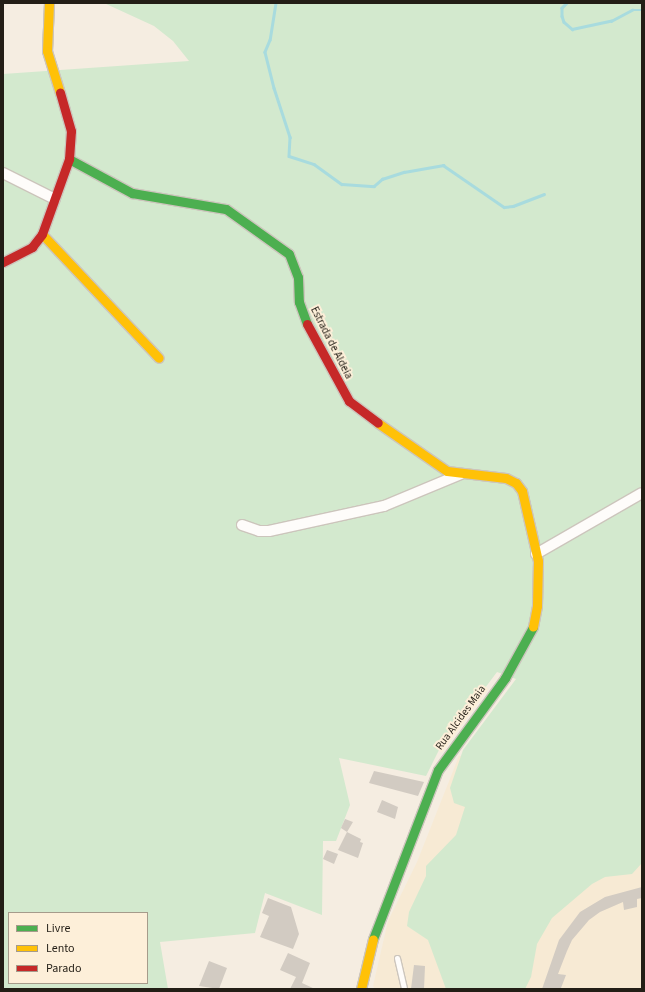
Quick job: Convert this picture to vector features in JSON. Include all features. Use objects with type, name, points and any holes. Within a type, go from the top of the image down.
[{"type":"street","points":[[3,262],[32,247],[42,234],[68,159],[71,132],[68,117],[50,66],[48,51],[49,3]]},
{"type":"street","name":"Estrada de Aldeia","points":[[68,159],[132,193],[226,209],[289,254],[298,277],[299,302],[303,317],[349,401],[428,460],[447,471],[461,474],[494,474]]},
{"type":"street","points":[[3,173],[55,199]]},
{"type":"street","points":[[42,234],[159,358]]},
{"type":"street","points":[[242,525],[259,531],[269,531],[384,506],[461,474]]},
{"type":"street","name":"Rua Alcides Maia","points":[[361,989],[369,949],[438,770],[505,678],[532,632],[537,606],[536,554],[522,492],[516,483],[494,474]]},
{"type":"street","points":[[536,554],[642,493]]},
{"type":"lane","points":[[397,958],[404,989]]},
{"type":"shaded area","points":[[642,755],[642,989],[375,989],[373,986],[388,921],[417,862],[459,756]]},
{"type":"green space","points":[[104,3],[642,3],[642,863],[632,874],[605,877],[592,884],[552,918],[537,944],[531,977],[525,989],[446,989],[428,940],[407,926],[409,912],[426,876],[426,866],[456,835],[465,807],[454,803],[450,788],[463,750],[516,679],[497,672],[440,748],[426,776],[339,758],[350,805],[336,841],[323,841],[322,915],[265,893],[255,933],[160,942],[168,989],[3,989],[3,74],[189,61],[173,41],[154,26]]},
{"type":"building","points":[[374,771],[424,782],[418,796],[369,783]]},
{"type":"building","points":[[382,800],[398,807],[395,819],[377,812]]},
{"type":"building","points":[[345,819],[353,822],[347,832],[341,828]]},
{"type":"building","points":[[347,832],[361,839],[360,842],[363,843],[358,858],[338,850]]},
{"type":"building","points":[[327,850],[338,854],[334,864],[323,859]]},
{"type":"building","points":[[642,887],[642,898],[637,899],[637,907],[624,910],[623,902],[600,912],[589,920],[572,940],[567,951],[558,974],[566,975],[561,988],[542,989],[559,940],[580,912],[605,897]]},
{"type":"building","points":[[268,898],[291,907],[299,934],[293,949],[260,937],[269,916],[262,913]]},
{"type":"building","points":[[288,953],[310,963],[302,983],[315,989],[290,989],[296,977],[280,970]]},
{"type":"building","points":[[209,961],[227,968],[219,989],[199,986]]},
{"type":"building","points":[[414,965],[425,966],[424,989],[411,989]]},
{"type":"waterway","points":[[276,3],[270,40],[265,52],[274,88],[290,137],[289,156],[314,164],[342,184],[374,186],[382,179],[404,172],[443,165],[504,207],[513,206],[544,194]]},
{"type":"waterway","points":[[567,3],[562,8],[562,16],[564,22],[572,29],[611,21],[632,10],[642,10]]},
{"type":"traffic: fast","points":[[69,159],[132,193],[226,209],[289,254],[298,277],[299,302],[307,324]]},
{"type":"traffic: fast","points":[[373,939],[438,770],[505,678],[533,627]]},
{"type":"traffic: slow","points":[[49,3],[47,51],[60,93]]},
{"type":"traffic: slow","points":[[42,234],[159,358]]},
{"type":"traffic: slow","points":[[378,423],[447,471],[506,478],[516,483],[522,491],[538,561],[537,606],[533,627]]},
{"type":"traffic: slow","points":[[361,989],[373,939]]},
{"type":"traffic: jam","points":[[3,262],[32,247],[42,234],[69,159],[71,131],[60,93]]},
{"type":"traffic: jam","points":[[307,324],[349,401],[378,423]]}]
